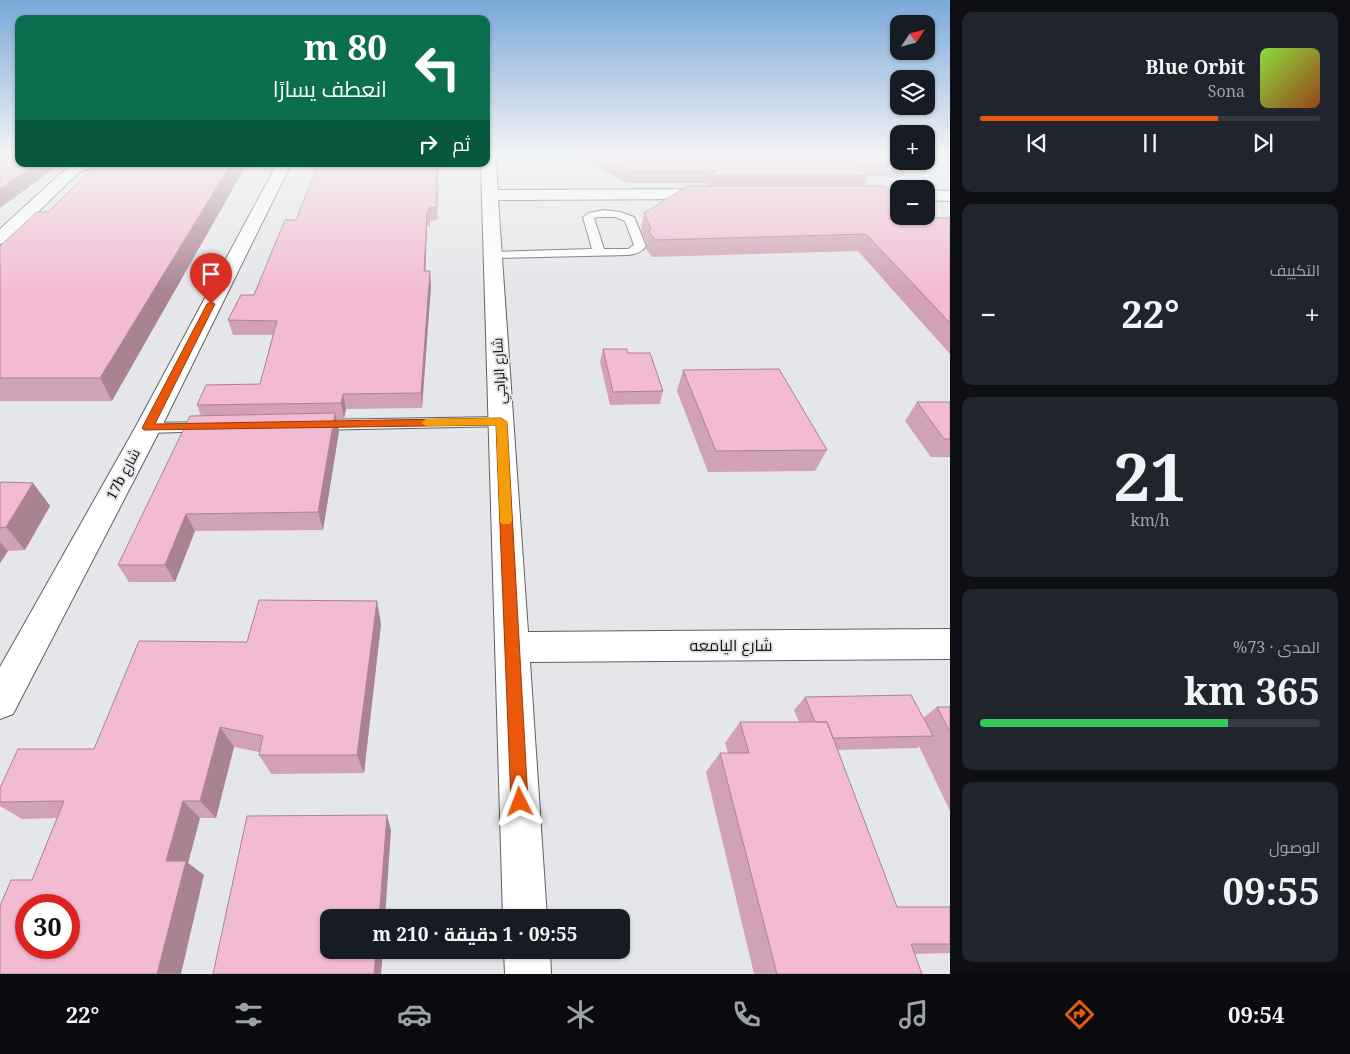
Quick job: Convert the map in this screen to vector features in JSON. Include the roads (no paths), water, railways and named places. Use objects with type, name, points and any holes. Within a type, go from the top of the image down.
[{"type":"street","points":[[0,239],[40,200]]},
{"type":"street","name":"17b شارع","points":[[0,702],[148,428],[265,200]]},
{"type":"street","name":"شارع الراجي","points":[[490,200],[525,909]]},
{"type":"street","name":"شارع اليامعه","points":[[512,647],[950,644]]},
{"type":"street","points":[[527,959],[528,974]]},
{"type":"lane","points":[[494,255],[629,252],[638,248],[640,242],[630,220],[614,214],[597,214],[588,217],[599,252]]},
{"type":"lane","points":[[295,425],[501,422]]},
{"type":"lane","points":[[148,428],[226,426]]}]
